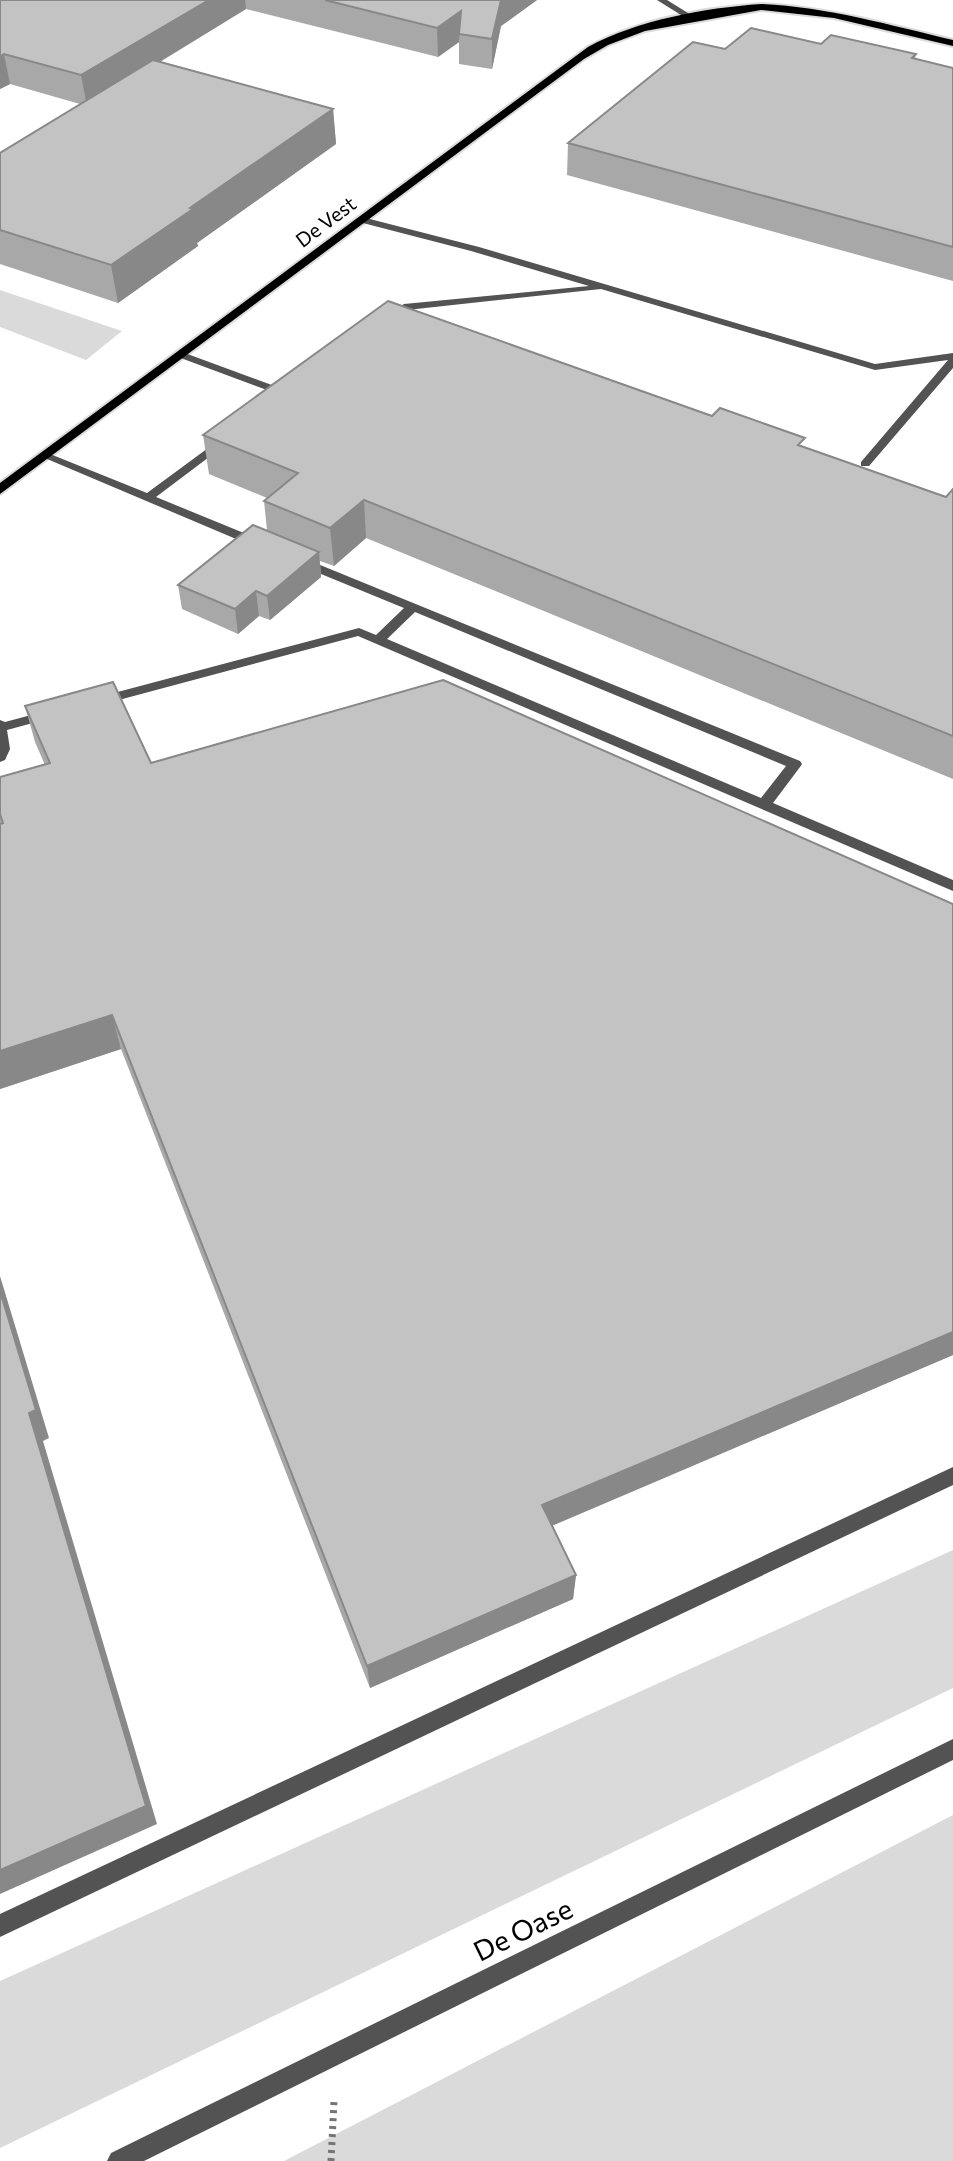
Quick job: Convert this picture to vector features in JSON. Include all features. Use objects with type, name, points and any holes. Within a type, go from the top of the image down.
[{"type":"main road","points":[[692,18],[742,8],[796,9],[841,14],[953,43]]},
{"type":"main road","points":[[692,18],[764,20]]},
{"type":"main road","name":"De Vest","points":[[0,490],[593,48],[644,28],[692,18]]},
{"type":"main road","points":[[795,22],[920,36]]},
{"type":"street","points":[[661,0],[692,18]]},
{"type":"street","points":[[690,0],[692,18]]},
{"type":"street","points":[[362,220],[606,287],[875,367],[953,359]]},
{"type":"street","points":[[381,324],[404,307],[606,287]]},
{"type":"street","points":[[182,355],[287,394]]},
{"type":"street","points":[[865,464],[953,359]]},
{"type":"street","points":[[275,403],[299,385]]},
{"type":"street","points":[[148,498],[237,432]]},
{"type":"street","points":[[46,456],[266,547]]},
{"type":"street","points":[[295,559],[795,764],[764,805]]},
{"type":"street","points":[[378,640],[413,607]]},
{"type":"street","points":[[91,703],[359,632],[953,886]]},
{"type":"street","points":[[0,757],[3,749],[1,725],[62,711]]},
{"type":"street","points":[[0,1926],[953,1476]]},
{"type":"street","name":"De Oase","points":[[119,2161],[953,1749]]},
{"type":"path","points":[[331,2161],[336,2056]]},
{"type":"shaded area","points":[[0,290],[122,331],[86,360],[0,327]]},
{"type":"shaded area","points":[[953,1550],[953,1688],[0,2148],[0,1981]]},
{"type":"shaded area","points":[[953,1815],[953,2161],[284,2161]]},
{"type":"building","points":[[0,0],[209,0],[81,75],[4,54],[0,56]]},
{"type":"building","points":[[325,0],[501,0],[492,39],[459,34],[461,11],[437,28]]},
{"type":"building","points":[[751,28],[821,44],[831,35],[916,54],[912,58],[953,68],[953,247],[568,143],[693,42],[725,49]]},
{"type":"building","points":[[153,60],[333,109],[111,265],[0,230],[0,153]]},
{"type":"building","points":[[388,301],[712,416],[720,408],[805,438],[798,445],[946,497],[953,489],[953,736],[364,500],[330,528],[264,501],[298,473],[203,435]]},
{"type":"building","points":[[253,525],[319,552],[267,596],[256,591],[235,609],[178,585]]},
{"type":"building","points":[[443,680],[953,904],[953,1332],[542,1505],[576,1575],[367,1666],[112,1015],[0,1051],[0,824],[3,823],[0,814],[0,777],[50,763],[25,706],[113,682],[151,763]]},
{"type":"building","points":[[0,1291],[36,1410],[29,1413],[146,1806],[0,1870]]}]
